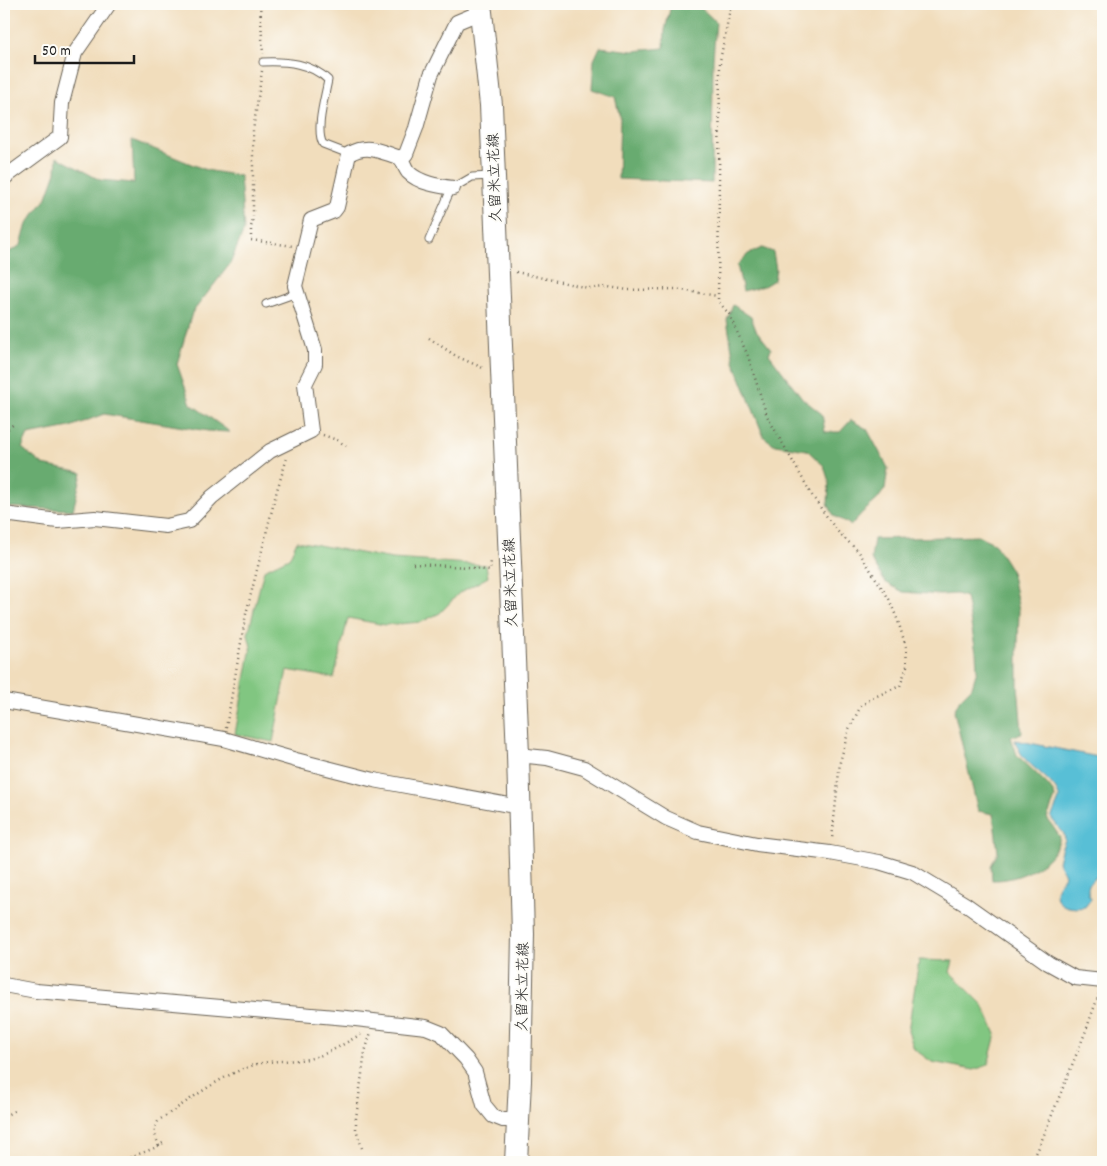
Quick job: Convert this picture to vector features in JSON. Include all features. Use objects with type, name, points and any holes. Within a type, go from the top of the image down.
[{"type":"main road","name":"久留米立花線","points":[[480,8],[491,105],[520,808],[523,934],[516,1162]]},
{"type":"street","points":[[4,178],[60,137],[62,103],[75,53],[109,4]]},
{"type":"street","points":[[401,158],[406,154],[416,128],[431,75],[456,22],[480,8]]},
{"type":"street","points":[[4,514],[58,521],[95,518],[166,526],[189,521],[212,496],[270,451],[310,431],[305,384],[315,364],[315,350],[295,286],[311,220],[334,211],[337,207],[349,154],[358,149],[370,148],[401,158],[408,171],[422,181],[453,188]]},
{"type":"street","points":[[4,701],[224,739],[374,780],[520,808]]},
{"type":"street","points":[[518,755],[547,758],[584,768],[666,818],[698,832],[757,844],[830,853],[879,862],[912,872],[965,904],[1048,963],[1075,978],[1102,986]]},
{"type":"street","points":[[4,985],[36,991],[346,1018],[426,1027],[441,1033],[466,1059],[474,1072],[484,1105],[493,1116],[503,1120],[518,1120]]},
{"type":"lane","points":[[263,62],[277,61],[305,65],[328,80],[320,126],[320,139],[323,144],[349,154]]},
{"type":"lane","points":[[429,240],[453,188],[472,177],[494,176]]},
{"type":"lane","points":[[266,304],[297,293]]},
{"type":"path","points":[[260,4],[263,62],[253,131],[251,240],[304,248]]},
{"type":"path","points":[[731,4],[720,61],[718,301],[729,314],[748,356],[767,416],[818,504],[836,531],[859,552],[889,599],[906,647],[907,666],[900,686],[872,698],[861,706],[849,729],[840,762],[830,853]]},
{"type":"path","points":[[497,268],[588,288],[608,287],[628,290],[675,288],[718,296]]},
{"type":"path","points":[[429,338],[456,356],[489,371]]},
{"type":"path","points":[[4,432],[15,423]]},
{"type":"path","points":[[310,431],[337,440],[348,447]]},
{"type":"path","points":[[224,739],[246,614],[277,490],[293,440]]},
{"type":"path","points":[[413,564],[468,567],[490,571],[492,555]]},
{"type":"path","points":[[1032,1162],[1086,1033],[1102,986]]},
{"type":"path","points":[[158,1146],[155,1125],[159,1120],[238,1070],[254,1064],[277,1060],[306,1059],[325,1054],[373,1028],[365,1052],[356,1118],[356,1129],[362,1148]]},
{"type":"path","points":[[4,1116],[14,1111]]},
{"type":"path","points":[[121,1162],[163,1143]]},
{"type":"green space","points":[[671,5],[701,8],[716,22],[713,59],[712,183],[618,179],[620,118],[615,97],[592,89],[594,60],[600,47],[633,51],[664,48],[665,30]]},
{"type":"green space","points":[[132,140],[206,170],[240,176],[244,230],[230,264],[192,313],[177,364],[191,404],[230,432],[208,431],[104,414],[70,427],[28,435],[22,448],[43,465],[82,473],[73,510],[4,507],[4,255],[21,245],[27,224],[47,197],[56,172],[57,157],[100,180],[134,183]]},
{"type":"green space","points":[[762,248],[773,252],[776,269],[774,280],[764,286],[743,291],[737,265],[748,254]]},
{"type":"green space","points":[[733,305],[751,317],[756,330],[771,349],[769,354],[803,399],[822,414],[825,432],[840,432],[851,420],[867,429],[888,468],[885,489],[877,500],[851,525],[834,516],[828,504],[829,482],[824,466],[807,450],[775,445],[764,437],[734,362],[727,320]]},
{"type":"green space","points":[[979,536],[994,543],[1011,570],[1019,610],[1018,685],[1022,733],[1011,737],[1017,755],[1054,793],[1055,798],[1047,818],[1060,837],[1056,847],[1043,863],[1023,874],[1002,880],[992,880],[991,866],[998,852],[993,814],[978,811],[954,711],[960,699],[972,687],[977,670],[976,652],[966,597],[956,594],[940,595],[903,592],[885,582],[871,559],[874,539]]},
{"type":"green space","points":[[297,541],[392,559],[486,565],[488,577],[459,593],[440,613],[421,622],[385,625],[348,618],[334,678],[287,670],[273,742],[235,734],[251,647],[248,634],[264,570],[289,558]]},
{"type":"green space","points":[[919,960],[953,961],[950,972],[983,1005],[996,1034],[988,1065],[974,1070],[932,1062],[914,1049],[908,1031]]},
{"type":"water","points":[[1015,740],[1103,758],[1103,874],[1090,882],[1088,892],[1091,899],[1085,907],[1076,908],[1062,905],[1057,898],[1057,888],[1065,875],[1058,862],[1065,840],[1064,834],[1051,818],[1059,799],[1058,794],[1052,784],[1025,759],[1019,751]]}]
